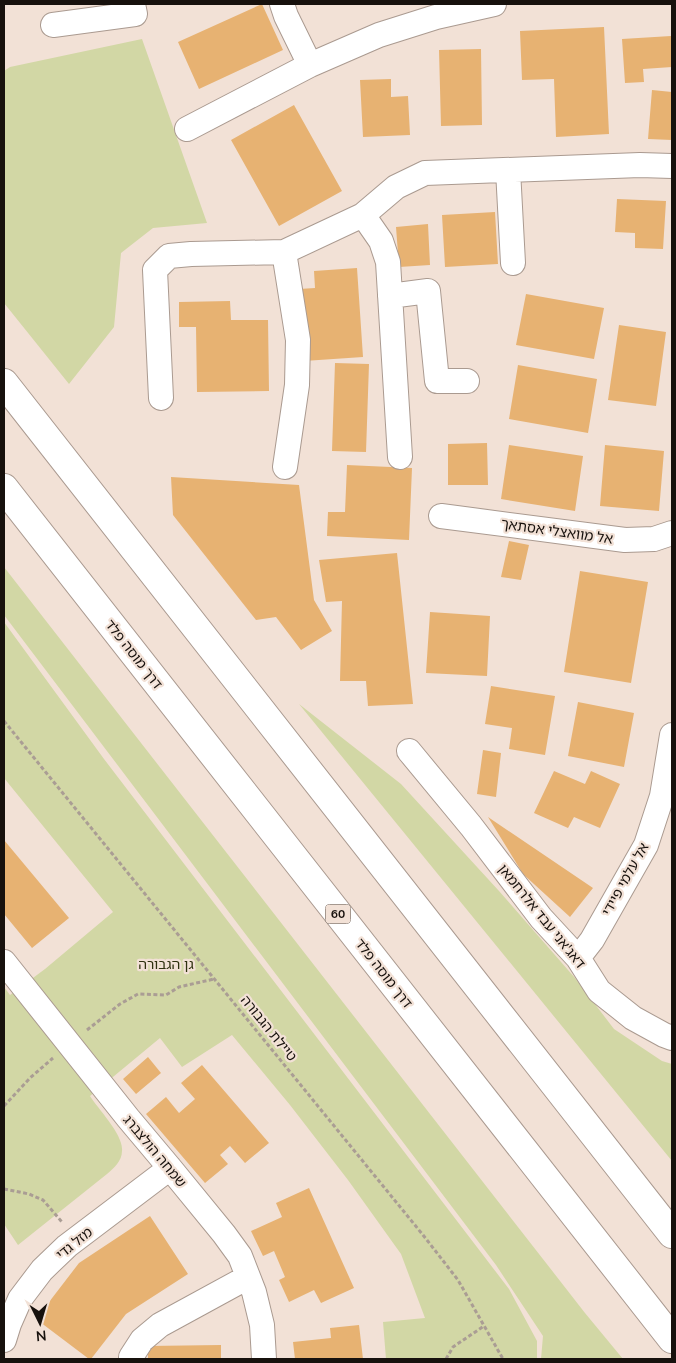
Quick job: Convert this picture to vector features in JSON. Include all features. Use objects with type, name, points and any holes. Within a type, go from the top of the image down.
[{"type":"highway","points":[[4,384],[672,1234]]},
{"type":"highway","name":"דרך מוסה פלד","points":[[4,488],[672,1339]]},
{"type":"street","points":[[53,25],[135,14],[134,4]]},
{"type":"street","points":[[282,4],[310,65]]},
{"type":"street","points":[[187,129],[310,65],[388,32],[436,17],[494,4]]},
{"type":"street","points":[[161,398],[155,270],[169,256],[284,252],[363,215],[396,187],[425,173],[640,165],[672,166]]},
{"type":"street","points":[[508,170],[513,263]]},
{"type":"street","points":[[363,215],[381,241],[388,262],[400,457]]},
{"type":"street","points":[[284,252],[298,340],[297,385],[285,467]]},
{"type":"street","points":[[390,296],[428,291],[437,381],[466,381]]},
{"type":"street","name":"אל מוואצלי אסתאך","points":[[441,516],[625,540],[654,539],[672,533]]},
{"type":"street","name":"אל עלמי פיידי","points":[[578,958],[592,940],[646,845],[662,796],[672,735]]},
{"type":"street","name":"דאג'אני עבד אלרחמאן","points":[[409,751],[471,826],[541,918],[578,958],[599,991],[633,1018],[672,1038]]},
{"type":"street","name":"שמחה הולצברג","points":[[4,962],[240,1256],[254,1292],[262,1325],[264,1359]]},
{"type":"street","name":"מזל גדי","points":[[4,1340],[20,1299],[42,1270],[67,1246],[170,1168]]},
{"type":"street","points":[[131,1359],[142,1340],[160,1325],[248,1277]]},
{"type":"path","name":"טיילת הגבורה","points":[[4,721],[435,1250],[458,1280],[503,1359]]},
{"type":"path","points":[[4,1106],[30,1078],[120,1004],[138,994],[166,995],[179,987],[214,979]]},
{"type":"path","points":[[4,1189],[28,1194],[43,1200],[77,1239]]},
{"type":"path","points":[[446,1359],[454,1347],[484,1326]]},
{"type":"green space","points":[[142,39],[207,223],[153,228],[121,253],[114,327],[69,384],[4,303],[4,71],[10,67]]},
{"type":"green space","points":[[4,567],[585,1313],[623,1359],[541,1359],[543,1336],[496,1265],[4,615]]},
{"type":"green space","name":"גן הגבורה","points":[[4,622],[104,759],[509,1289],[537,1341],[537,1359],[386,1359],[383,1322],[425,1318],[401,1254],[348,1180],[290,1105],[232,1035],[182,1067],[160,1038],[90,1096],[119,1137],[122,1145],[121,1158],[107,1174],[18,1245],[4,1224],[4,987],[10,995],[45,969],[113,912],[4,778]]},
{"type":"green space","points":[[299,704],[401,784],[499,891],[575,978],[614,1029],[662,1061],[672,1064],[672,1161]]},
{"type":"building","points":[[262,4],[283,50],[199,89],[178,42]]},
{"type":"building","points":[[604,27],[609,134],[556,137],[554,79],[522,80],[520,31]]},
{"type":"building","points":[[671,36],[672,67],[643,69],[644,82],[625,83],[622,39]]},
{"type":"building","points":[[481,49],[482,125],[441,126],[439,50]]},
{"type":"building","points":[[391,79],[391,97],[408,96],[410,135],[363,137],[360,80]]},
{"type":"building","points":[[652,90],[672,92],[672,140],[648,139]]},
{"type":"building","points":[[294,105],[342,191],[279,226],[231,140]]},
{"type":"building","points":[[617,199],[666,201],[663,249],[635,248],[635,233],[615,232]]},
{"type":"building","points":[[495,212],[498,264],[445,267],[442,215]]},
{"type":"building","points":[[428,224],[430,265],[399,267],[396,227]]},
{"type":"building","points":[[357,268],[363,357],[304,361],[299,289],[315,288],[314,271]]},
{"type":"building","points":[[526,294],[604,308],[594,359],[516,345]]},
{"type":"building","points":[[230,301],[231,320],[268,320],[269,391],[197,392],[196,327],[179,327],[179,302]]},
{"type":"building","points":[[619,325],[666,332],[656,406],[608,400]]},
{"type":"building","points":[[335,363],[369,364],[366,452],[332,451]]},
{"type":"building","points":[[518,365],[597,379],[588,433],[509,419]]},
{"type":"building","points":[[487,443],[488,485],[448,485],[448,444]]},
{"type":"building","points":[[509,445],[583,456],[575,511],[501,499]]},
{"type":"building","points":[[605,445],[664,451],[659,511],[600,506]]},
{"type":"building","points":[[347,465],[412,468],[409,540],[327,536],[328,512],[345,512]]},
{"type":"building","points":[[171,477],[299,485],[314,600],[332,631],[301,650],[276,617],[256,620],[173,515]]},
{"type":"building","points":[[509,541],[529,545],[521,580],[501,577]]},
{"type":"building","points":[[397,553],[413,704],[368,706],[366,681],[340,681],[342,601],[326,602],[319,560]]},
{"type":"building","points":[[580,571],[648,582],[631,683],[564,672]]},
{"type":"building","points":[[430,612],[490,616],[487,676],[426,673]]},
{"type":"building","points":[[491,686],[555,696],[545,755],[509,749],[512,728],[485,724]]},
{"type":"building","points":[[578,702],[634,713],[624,767],[568,756]]},
{"type":"building","points":[[483,750],[501,753],[496,797],[477,794]]},
{"type":"building","points":[[554,771],[585,784],[591,771],[620,784],[600,828],[574,817],[568,828],[534,813]]},
{"type":"building","points":[[488,817],[593,888],[570,917],[523,874]]},
{"type":"building","points":[[4,840],[69,918],[32,948],[4,914]]},
{"type":"building","points":[[148,1057],[161,1073],[136,1094],[123,1079]]},
{"type":"building","points":[[202,1065],[269,1143],[245,1163],[230,1146],[220,1155],[228,1164],[205,1183],[146,1114],[166,1097],[179,1113],[195,1099],[181,1083]]},
{"type":"building","points":[[309,1188],[354,1288],[321,1303],[314,1290],[289,1302],[279,1280],[285,1277],[274,1251],[263,1256],[251,1231],[282,1217],[276,1203]]},
{"type":"building","points":[[150,1216],[188,1274],[126,1314],[91,1359],[89,1359],[36,1319],[79,1263]]},
{"type":"building","points":[[359,1325],[363,1359],[295,1359],[293,1342],[331,1338],[330,1328]]},
{"type":"building","points":[[221,1345],[221,1359],[148,1359],[148,1346]]}]
